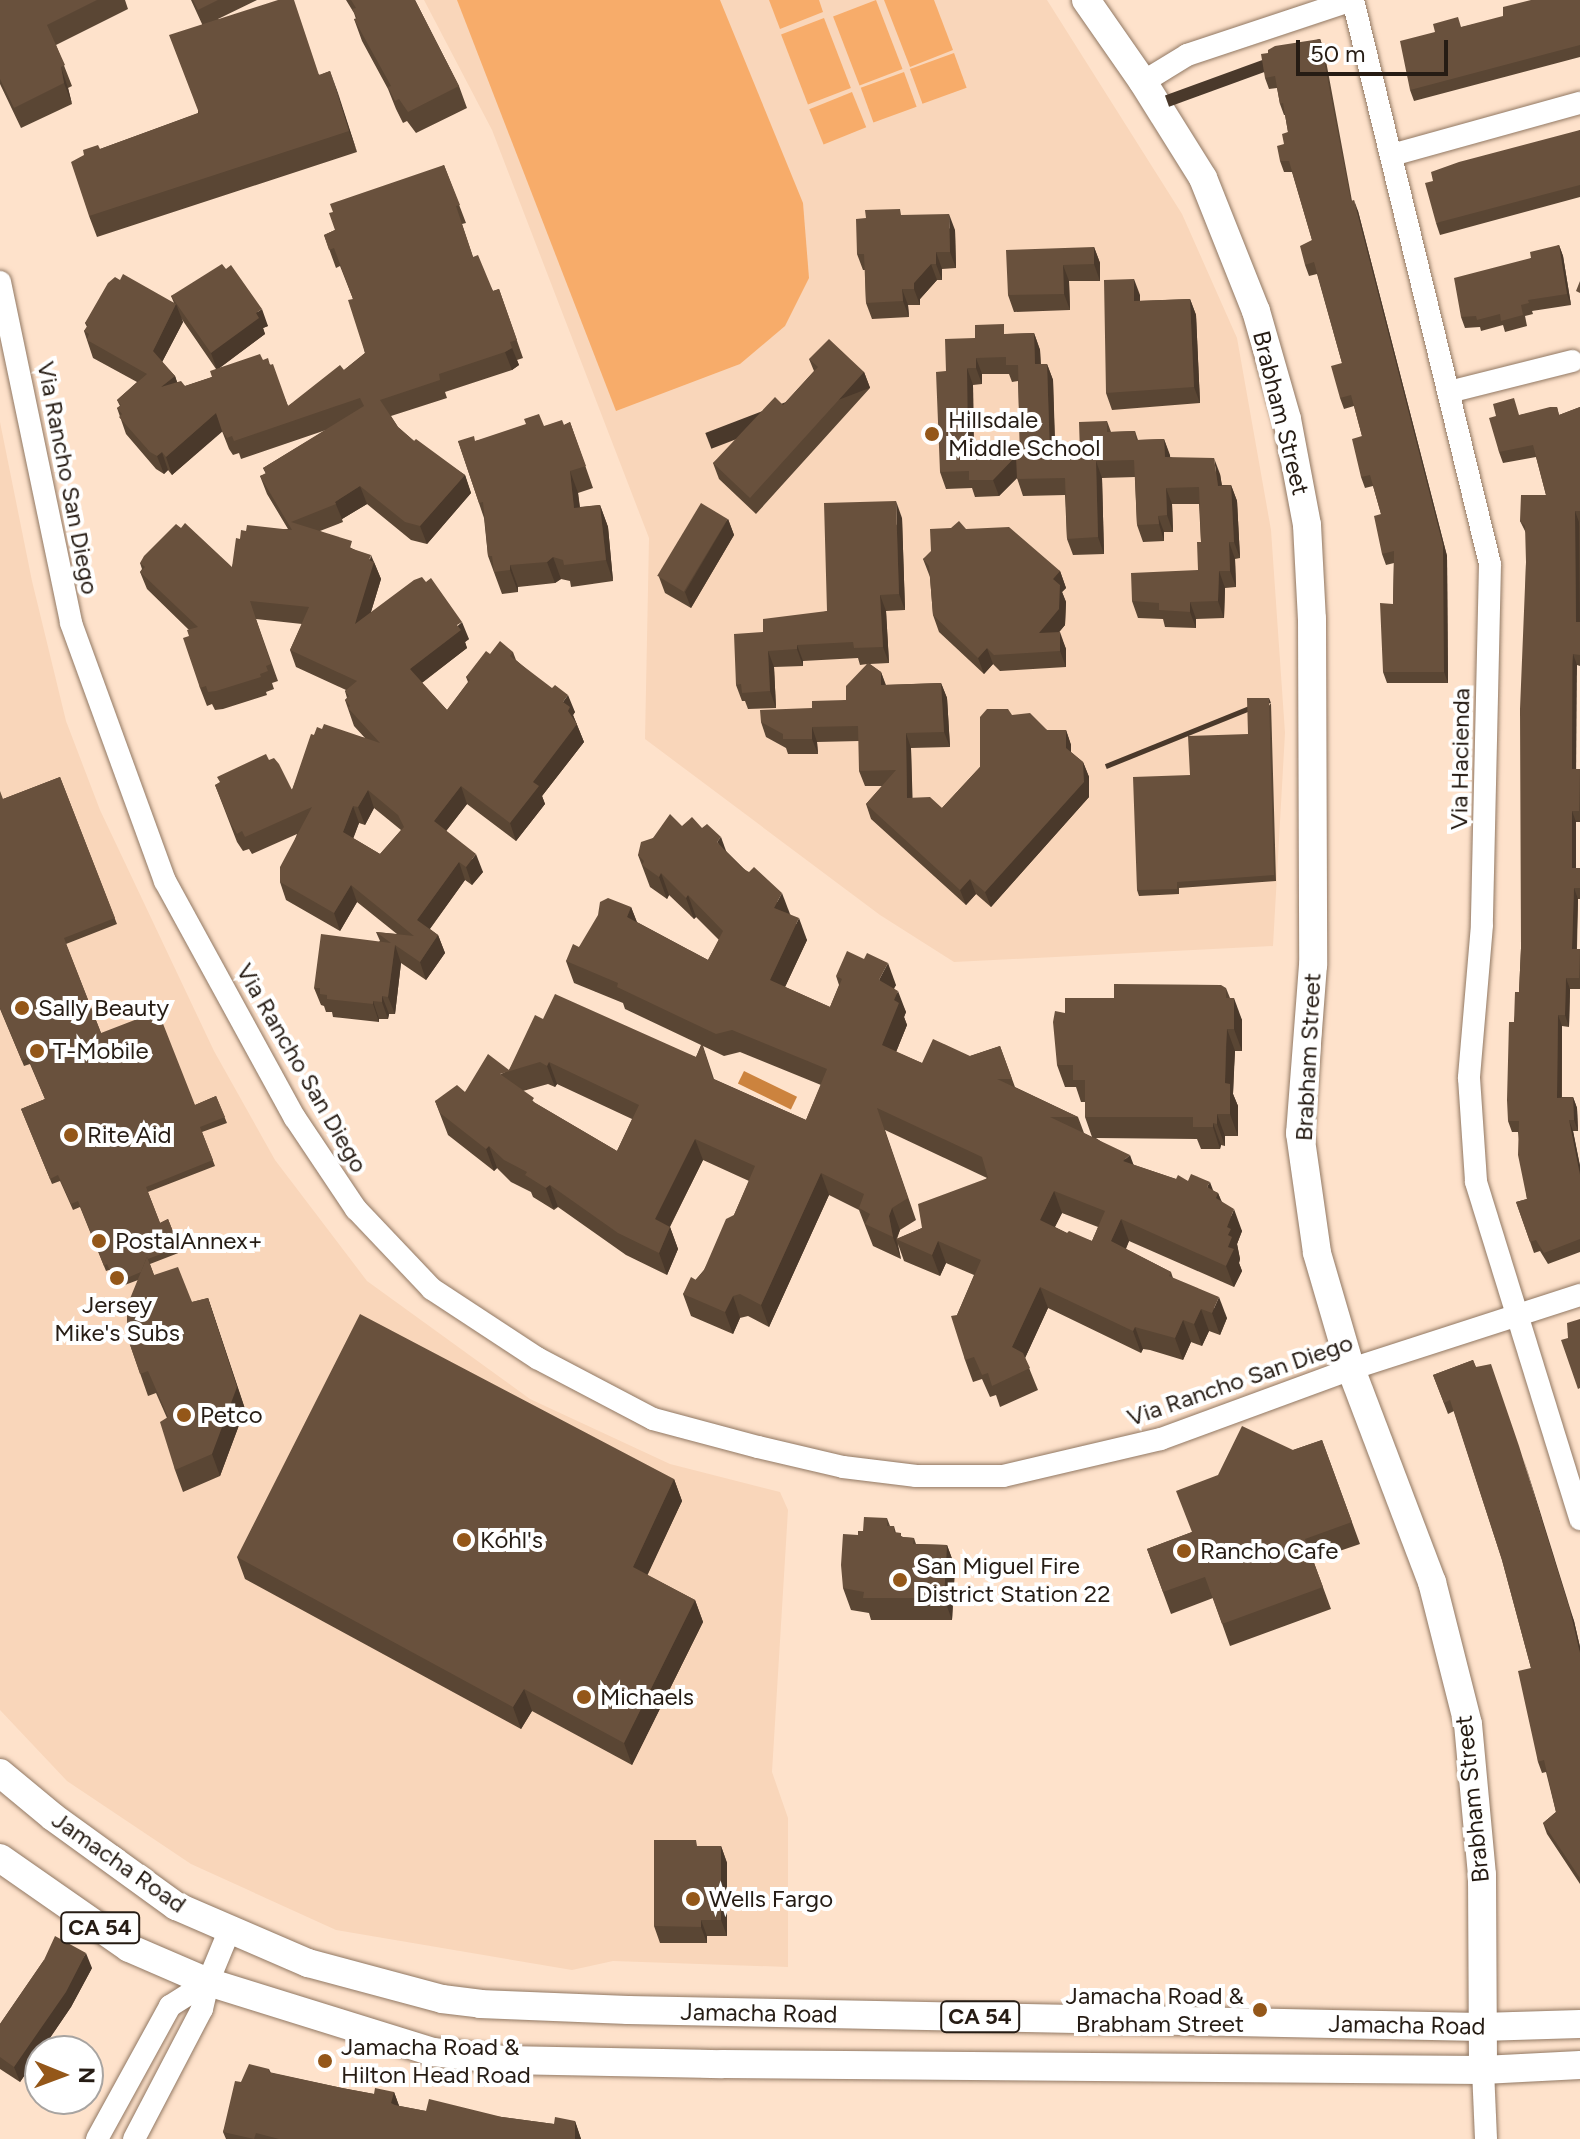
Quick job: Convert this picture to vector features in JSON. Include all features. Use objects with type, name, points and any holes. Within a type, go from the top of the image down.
[{"type":"main road","name":"Brabham Street","points":[[1086,0],[1143,82],[1203,178],[1256,311],[1287,419],[1307,525],[1312,619],[1313,965],[1300,1133],[1317,1253],[1351,1369],[1432,1582],[1468,1724],[1482,1875],[1483,2070]]},
{"type":"main road","name":"Jamacha Road","points":[[0,1773],[53,1817],[176,1906],[308,1963],[429,1996],[480,2004],[643,2011],[1481,2027],[1580,2024]]},
{"type":"main road","name":"Jamacha Road","points":[[0,1858],[129,1948],[208,1982],[433,2052],[504,2060],[1483,2070],[1580,2065]]},
{"type":"street","points":[[1143,82],[1187,55],[1353,0]]},
{"type":"street","name":"Via Hacienda","points":[[1353,0],[1490,564],[1482,925],[1469,1078],[1476,1182],[1515,1318],[1580,1519]]},
{"type":"street","points":[[1392,155],[1580,103]]},
{"type":"street","name":"Via Rancho San Diego","points":[[0,282],[71,623],[165,881],[295,1118],[356,1209],[432,1289],[537,1358],[653,1419],[822,1463],[916,1476],[1003,1476],[1161,1439],[1351,1369],[1580,1295]]},
{"type":"street","points":[[1449,392],[1572,361]]},
{"type":"street","points":[[134,2139],[202,2009],[208,1982],[230,1929]]},
{"type":"street","points":[[97,2139],[170,2006],[208,1982]]},
{"type":"street","name":"Brabham Street","points":[[1483,2070],[1486,2139]]},
{"type":"shaded area","name":"Hillsdale Middle School","points":[[424,0],[1047,0],[1182,214],[1237,338],[1271,530],[1285,733],[1273,946],[954,962],[880,915],[645,739],[649,538],[492,130]]},
{"type":"shaded area","points":[[457,0],[720,0],[803,203],[809,278],[785,326],[740,364],[616,411]]},
{"type":"shaded area","points":[[769,0],[819,0],[823,12],[780,29]]},
{"type":"shaded area","points":[[876,0],[903,69],[860,86],[833,16]]},
{"type":"shaded area","points":[[884,0],[934,0],[953,50],[910,67]]},
{"type":"shaded area","points":[[824,18],[851,88],[808,105],[781,34]]},
{"type":"shaded area","points":[[954,53],[967,88],[922,104],[910,69]]},
{"type":"shaded area","points":[[904,72],[917,107],[873,123],[861,88]]},
{"type":"shaded area","points":[[852,92],[866,127],[824,144],[809,109]]},
{"type":"shaded area","points":[[0,422],[32,581],[66,721],[100,810],[214,1051],[275,1160],[367,1281],[530,1399],[670,1464],[780,1492],[788,1510],[772,1772],[788,1818],[788,1967],[613,1961],[572,1970],[336,1930],[191,1864],[67,1781],[0,1710]]},
{"type":"shaded area","points":[[744,1071],[797,1097],[791,1109],[738,1084]]},
{"type":"building","points":[[0,0],[97,0],[47,25],[65,65],[61,67],[64,83],[14,108],[0,79]]},
{"type":"building","points":[[193,0],[218,0],[198,10]]},
{"type":"building","points":[[278,0],[294,0],[319,75],[330,71],[349,131],[89,216],[71,162],[84,155],[83,150],[98,145],[100,149],[199,113],[169,35]]},
{"type":"building","points":[[351,0],[415,0],[459,86],[408,112],[399,99],[395,101],[388,87],[391,86],[354,19],[357,18],[352,9],[356,8]]},
{"type":"building","points":[[1531,0],[1580,0],[1580,45],[1410,90],[1400,41],[1435,32],[1433,24],[1458,17],[1461,27],[1503,16],[1503,7]]},
{"type":"building","points":[[1320,39],[1351,201],[1354,200],[1443,545],[1444,672],[1383,672],[1380,603],[1393,604],[1394,551],[1382,554],[1374,516],[1381,514],[1370,475],[1361,477],[1352,439],[1362,436],[1351,395],[1340,398],[1331,366],[1342,363],[1314,262],[1305,265],[1300,246],[1312,240],[1289,161],[1280,161],[1277,146],[1284,144],[1282,134],[1288,132],[1283,103],[1280,104],[1275,76],[1265,78],[1261,54],[1268,53],[1275,46]]},
{"type":"building","points":[[1580,130],[1580,185],[1436,223],[1425,183],[1433,181],[1431,172]]},
{"type":"building","points":[[444,165],[460,205],[456,206],[473,257],[478,255],[493,291],[499,289],[517,340],[510,342],[512,348],[505,352],[439,374],[440,380],[380,400],[398,427],[465,475],[420,526],[405,522],[360,486],[336,504],[291,522],[352,541],[350,548],[371,555],[369,560],[374,562],[355,624],[414,580],[422,577],[426,582],[431,578],[462,622],[457,625],[461,630],[410,669],[447,710],[470,680],[466,677],[486,651],[490,654],[500,641],[513,652],[510,656],[552,688],[555,685],[568,695],[563,702],[570,707],[568,711],[577,724],[533,782],[539,786],[510,823],[461,786],[434,821],[476,854],[466,867],[459,862],[417,920],[438,935],[420,962],[395,945],[388,997],[382,996],[382,1002],[373,1001],[373,1004],[327,999],[327,995],[320,994],[320,988],[314,988],[321,934],[391,943],[376,932],[414,936],[351,885],[334,913],[280,882],[280,867],[312,807],[245,837],[242,831],[237,834],[231,824],[215,785],[220,782],[217,777],[266,754],[269,760],[274,758],[279,764],[292,790],[311,734],[314,735],[317,727],[322,729],[324,724],[380,743],[348,708],[350,706],[345,700],[349,696],[345,691],[357,681],[290,650],[309,607],[250,601],[271,664],[266,666],[268,671],[260,674],[261,677],[216,691],[208,692],[206,686],[200,688],[183,638],[189,636],[187,630],[198,627],[140,572],[145,567],[140,563],[144,556],[176,524],[181,528],[185,523],[232,567],[236,538],[240,539],[241,530],[246,531],[247,525],[292,530],[260,476],[266,473],[263,468],[364,406],[360,398],[234,441],[232,436],[227,438],[222,431],[216,413],[166,457],[162,452],[157,456],[119,417],[122,414],[117,408],[121,405],[117,400],[147,374],[87,340],[89,334],[84,331],[88,325],[85,323],[108,283],[115,277],[120,280],[123,274],[176,304],[153,351],[175,376],[161,387],[181,381],[185,386],[212,377],[210,371],[260,354],[263,360],[268,358],[270,365],[273,364],[288,406],[340,365],[344,370],[365,353],[348,300],[353,299],[334,248],[329,250],[324,235],[335,230],[329,213],[333,212],[330,204]],"holes":[[[368,790],[398,815],[404,827],[380,854],[343,832],[353,806],[358,807]]]},
{"type":"building","points":[[900,209],[901,215],[949,214],[950,252],[936,252],[936,264],[931,264],[914,283],[914,289],[902,289],[903,301],[866,303],[864,254],[857,254],[856,219],[866,218],[865,210]]},
{"type":"building","points":[[1559,245],[1567,294],[1528,300],[1529,303],[1521,305],[1523,315],[1501,321],[1500,314],[1477,320],[1476,316],[1461,317],[1454,278],[1531,258],[1530,252]]},
{"type":"building","points":[[1094,247],[1094,264],[1063,265],[1064,294],[1008,295],[1006,250]]},
{"type":"building","points":[[222,264],[226,269],[231,265],[262,309],[256,313],[259,318],[211,353],[171,296]]},
{"type":"building","points":[[1134,279],[1134,301],[1190,299],[1194,387],[1106,393],[1104,280]]},
{"type":"building","points":[[1004,324],[1004,334],[1034,333],[1035,364],[1047,364],[1050,454],[1080,453],[1079,422],[1107,421],[1107,432],[1135,431],[1136,440],[1164,439],[1165,457],[1214,458],[1218,486],[1231,485],[1234,542],[1229,542],[1230,571],[1219,571],[1218,601],[1190,602],[1190,612],[1159,610],[1159,603],[1132,601],[1131,573],[1198,570],[1197,542],[1201,542],[1199,487],[1166,488],[1167,515],[1158,516],[1159,524],[1137,525],[1134,460],[1096,461],[1098,537],[1067,539],[1065,478],[1017,479],[1016,456],[993,480],[969,480],[969,471],[940,472],[936,372],[946,371],[945,339],[975,338],[975,325]],"holes":[[[1006,357],[1006,365],[1018,365],[1020,450],[968,452],[967,368],[976,368],[976,358]]]},
{"type":"building","points":[[829,339],[864,372],[750,498],[713,463],[775,397],[783,405],[818,367],[809,359]]},
{"type":"building","points":[[1514,398],[1519,415],[1557,407],[1559,415],[1580,407],[1580,511],[1575,511],[1576,622],[1580,622],[1580,655],[1573,654],[1572,664],[1572,769],[1580,769],[1579,811],[1572,811],[1572,868],[1580,868],[1580,888],[1574,888],[1572,949],[1580,949],[1579,978],[1566,978],[1565,1015],[1558,1015],[1557,1098],[1573,1097],[1574,1120],[1569,1120],[1580,1175],[1580,1239],[1544,1253],[1536,1240],[1530,1242],[1516,1202],[1527,1199],[1518,1155],[1519,1121],[1508,1121],[1507,1100],[1509,1022],[1514,1022],[1515,992],[1519,992],[1521,948],[1520,709],[1526,562],[1525,526],[1520,521],[1521,495],[1546,495],[1533,445],[1499,452],[1489,418],[1496,416],[1493,404]]},
{"type":"building","points":[[539,414],[544,426],[562,420],[564,425],[570,422],[586,466],[570,471],[574,508],[600,505],[606,560],[564,565],[563,560],[553,557],[547,562],[510,565],[510,570],[494,572],[492,556],[488,556],[483,502],[479,503],[458,441],[474,436],[475,441],[526,424],[524,419]]},
{"type":"building","points":[[896,501],[899,594],[880,595],[883,647],[854,648],[853,642],[797,645],[797,649],[768,651],[770,691],[742,693],[741,684],[736,685],[734,634],[763,632],[763,619],[827,611],[824,503]]},
{"type":"building","points":[[701,503],[728,519],[684,592],[657,576]]},
{"type":"building","points":[[959,521],[966,529],[1009,527],[1060,571],[1053,579],[1060,585],[1059,609],[1039,633],[1060,632],[1060,651],[994,655],[987,648],[978,658],[933,615],[929,566],[923,559],[931,551],[930,529],[951,528]]},
{"type":"building","points":[[868,663],[881,672],[881,685],[941,683],[944,732],[906,733],[907,798],[930,797],[942,808],[980,767],[980,717],[987,709],[1008,709],[1012,715],[1030,713],[1047,730],[1066,730],[1066,748],[1083,762],[1084,782],[985,892],[970,879],[960,890],[866,804],[896,770],[859,771],[858,726],[812,727],[812,739],[783,739],[783,734],[761,722],[760,710],[812,708],[812,701],[846,700],[846,686]]},
{"type":"building","points":[[1247,698],[1269,698],[1274,875],[1177,882],[1177,889],[1137,890],[1133,777],[1190,775],[1188,736],[1248,734]]},
{"type":"building","points":[[60,777],[115,918],[64,938],[101,1033],[158,1011],[195,1105],[216,1096],[225,1117],[200,1127],[213,1160],[146,1187],[160,1223],[168,1219],[179,1247],[147,1257],[141,1272],[115,1283],[107,1264],[104,1266],[78,1201],[71,1204],[58,1175],[50,1179],[21,1109],[45,1099],[28,1058],[22,1061],[0,1008],[0,791],[3,799]]},
{"type":"building","points":[[670,814],[682,826],[692,817],[702,828],[707,824],[721,837],[717,842],[742,868],[749,872],[754,867],[782,893],[774,908],[799,918],[770,980],[830,1007],[842,979],[836,976],[847,951],[864,959],[867,953],[888,963],[879,980],[898,991],[894,1000],[899,1003],[882,1045],[922,1063],[933,1039],[970,1056],[1000,1046],[1012,1079],[997,1079],[1078,1117],[1050,1117],[1130,1155],[1123,1161],[1176,1179],[1178,1175],[1188,1181],[1191,1174],[1210,1182],[1207,1187],[1218,1193],[1216,1198],[1234,1209],[1227,1227],[1231,1229],[1228,1235],[1232,1237],[1228,1247],[1234,1249],[1226,1266],[1121,1219],[1111,1241],[1171,1272],[1169,1276],[1219,1297],[1212,1313],[1201,1309],[1194,1324],[1183,1320],[1175,1338],[1135,1327],[1133,1331],[1040,1287],[1012,1347],[1023,1353],[1030,1368],[992,1386],[988,1373],[982,1375],[974,1357],[965,1360],[951,1316],[957,1315],[981,1260],[938,1241],[932,1255],[896,1239],[922,1228],[918,1204],[988,1178],[982,1157],[877,1108],[908,1198],[892,1208],[889,1216],[893,1237],[865,1224],[870,1214],[859,1208],[864,1194],[821,1173],[761,1305],[740,1294],[733,1296],[725,1312],[683,1294],[691,1277],[696,1280],[704,1270],[726,1219],[734,1215],[755,1166],[695,1139],[655,1219],[670,1227],[659,1253],[618,1233],[550,1185],[546,1188],[525,1175],[527,1172],[504,1160],[489,1146],[486,1149],[440,1113],[435,1101],[457,1085],[465,1092],[488,1054],[509,1070],[535,1015],[543,1019],[555,994],[696,1057],[702,1044],[713,1079],[806,1120],[827,1069],[732,1030],[716,1034],[617,987],[618,983],[566,961],[573,944],[579,947],[598,915],[600,902],[608,898],[631,907],[627,917],[708,960],[723,931],[661,873],[659,877],[642,865],[644,861],[638,855],[641,842],[653,838]],"holes":[[[540,1062],[547,1066],[549,1062],[639,1105],[617,1151],[532,1101],[534,1098],[500,1074]],[[1054,1191],[1105,1211],[1092,1241],[1040,1220]]]},
{"type":"building","points":[[1114,984],[1221,985],[1226,988],[1226,998],[1234,998],[1234,1029],[1227,1029],[1226,1045],[1225,1083],[1230,1084],[1230,1114],[1217,1114],[1217,1124],[1213,1123],[1213,1127],[1193,1127],[1193,1117],[1085,1117],[1085,1080],[1073,1080],[1073,1065],[1057,1065],[1053,1022],[1055,1011],[1065,1013],[1065,998],[1114,998]]},
{"type":"building","points":[[147,1257],[154,1275],[178,1267],[192,1302],[208,1298],[237,1387],[212,1454],[175,1470],[160,1422],[168,1417],[148,1371],[140,1374],[127,1336],[127,1306]]},
{"type":"building","name":"Kohl's","points":[[360,1314],[674,1479],[633,1567],[695,1600],[624,1743],[524,1689],[513,1707],[237,1557]]},
{"type":"building","points":[[1580,1319],[1578,1389],[1561,1340],[1568,1338],[1567,1323]]},
{"type":"building","points":[[1473,1360],[1476,1367],[1491,1364],[1570,1610],[1580,1653],[1580,1878],[1543,1823],[1556,1812],[1544,1760],[1538,1762],[1518,1671],[1531,1668],[1502,1560],[1450,1400],[1444,1403],[1433,1375]]},
{"type":"building","points":[[1242,1426],[1293,1450],[1322,1440],[1352,1522],[1305,1539],[1323,1587],[1222,1624],[1205,1577],[1163,1592],[1147,1549],[1192,1532],[1176,1491],[1218,1475]]},
{"type":"building","name":"San Miguel Fire District Station 22","points":[[864,1517],[887,1518],[887,1526],[894,1526],[894,1532],[901,1533],[901,1537],[914,1538],[913,1544],[947,1545],[944,1598],[863,1598],[864,1592],[843,1588],[843,1534],[858,1535],[858,1531],[863,1531]]},
{"type":"building","name":"Wells Fargo","points":[[654,1840],[696,1840],[697,1846],[721,1846],[721,1920],[701,1920],[701,1927],[654,1926]]},
{"type":"building","points":[[55,1936],[86,1953],[66,1992],[36,2035],[24,2035],[24,2053],[14,2067],[0,2057],[0,2024],[44,1960]]},
{"type":"building","points":[[249,2064],[269,2069],[269,2072],[342,2088],[374,2094],[375,2088],[394,2092],[391,2103],[426,2111],[429,2099],[502,2117],[554,2124],[555,2117],[575,2121],[575,2139],[279,2139],[256,2133],[254,2139],[223,2132],[235,2081],[241,2082]]},
{"type":"place","name":"Hillsdale Middle School","points":[[932,434]]},
{"type":"place","name":"Sally Beauty","points":[[22,1008]]},
{"type":"place","name":"T-Mobile","points":[[37,1051]]},
{"type":"place","name":"Rite Aid","points":[[71,1135]]},
{"type":"place","name":"PostalAnnex+","points":[[99,1241]]},
{"type":"place","name":"Jersey Mike's Subs","points":[[117,1278]]},
{"type":"place","name":"Petco","points":[[184,1415]]},
{"type":"place","name":"Kohl's","points":[[464,1540]]},
{"type":"place","name":"Rancho Cafe","points":[[1184,1551]]},
{"type":"place","name":"San Miguel Fire District Station 22","points":[[900,1580]]},
{"type":"place","name":"Michaels","points":[[584,1697]]},
{"type":"place","name":"Wells Fargo","points":[[693,1899]]},
{"type":"place","name":"Jamacha Road & Brabham Street","points":[[1260,2010]]},
{"type":"place","name":"Jamacha Road & Hilton Head Road","points":[[325,2061]]}]
